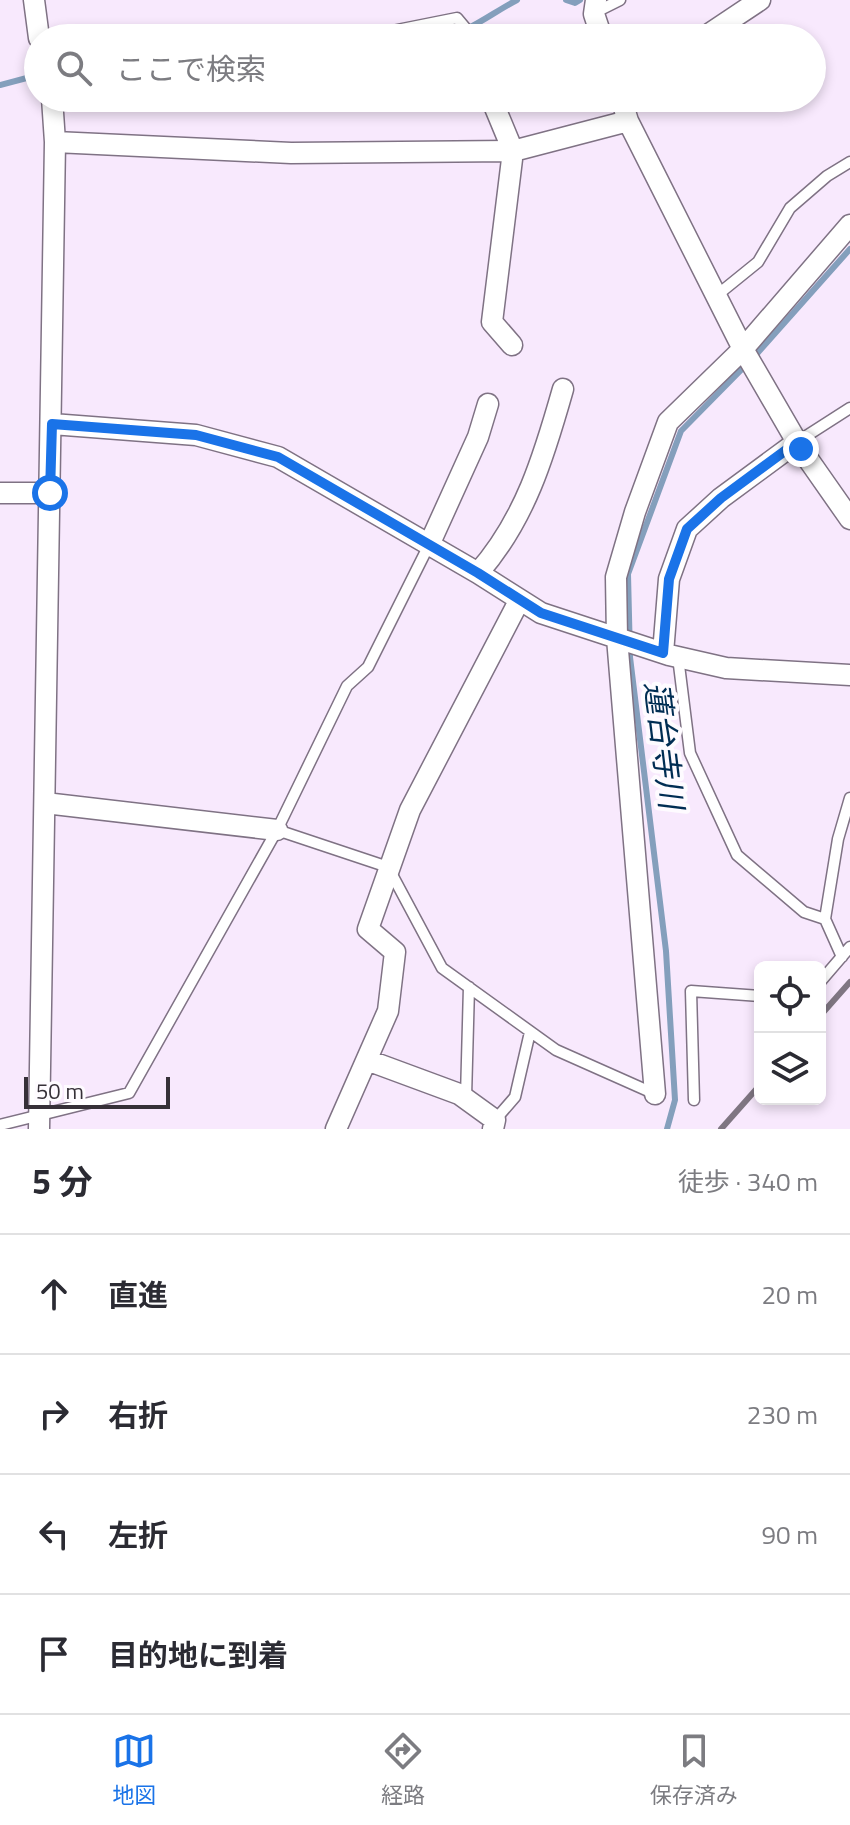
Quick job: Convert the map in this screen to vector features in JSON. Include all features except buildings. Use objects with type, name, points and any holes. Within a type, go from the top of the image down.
[{"type":"street","points":[[34,0],[37,24]]},
{"type":"street","points":[[724,24],[760,0]]},
{"type":"street","points":[[39,1121],[52,424],[53,112]]},
{"type":"street","points":[[497,112],[513,151],[492,322],[512,345]]},
{"type":"street","points":[[625,112],[743,349],[797,442],[850,519]]},
{"type":"street","points":[[55,142],[291,153],[513,151],[628,121]]},
{"type":"street","points":[[655,1094],[617,638],[616,577],[635,512],[668,422],[743,349],[850,225]]},
{"type":"street","points":[[478,573],[514,525],[528,497],[563,389]]},
{"type":"street","points":[[429,545],[478,437],[488,404]]},
{"type":"street","points":[[52,424],[196,435],[278,457],[541,613],[670,655],[726,668],[850,675]]},
{"type":"street","points":[[670,655],[669,579],[687,529],[721,498],[797,442]]},
{"type":"street","points":[[0,493],[50,493]]},
{"type":"street","points":[[336,1129],[388,1011],[395,952],[368,929],[388,867],[410,810],[519,601]]},
{"type":"street","points":[[45,803],[277,830]]},
{"type":"street","points":[[367,1060],[465,1099],[494,1125]]},
{"type":"lane","points":[[593,5],[620,0]]},
{"type":"lane","points":[[427,24],[457,18],[462,24]]},
{"type":"lane","points":[[716,296],[758,262],[790,208],[827,176],[850,162]]},
{"type":"lane","points":[[797,442],[850,408]]},
{"type":"lane","points":[[0,1125],[39,1121],[129,1093],[277,830],[347,686],[368,667],[429,545]]},
{"type":"lane","points":[[670,655],[690,753],[737,855],[804,912],[825,919]]},
{"type":"lane","points":[[842,957],[825,919],[838,839],[850,798]]},
{"type":"lane","points":[[277,830],[388,867],[442,968],[556,1050],[655,1094]]},
{"type":"lane","points":[[826,975],[850,947]]},
{"type":"lane","points":[[465,1099],[469,987]]},
{"type":"lane","points":[[694,1100],[691,991],[754,996]]},
{"type":"lane","points":[[494,1125],[515,1097],[530,1032]]},
{"type":"waterway","points":[[475,24],[517,0]]},
{"type":"waterway","points":[[566,0],[575,3],[580,0]]},
{"type":"waterway","points":[[0,85],[24,79]]},
{"type":"waterway","name":"蓮台寺川","points":[[754,357],[850,249]]},
{"type":"waterway","name":"蓮台寺川","points":[[667,1129],[675,1100],[666,951],[630,657],[628,574],[681,431],[746,365]]},
{"type":"railway","points":[[826,1009],[850,982]]},
{"type":"railway","points":[[721,1129],[754,1092]]},
{"type":"route","points":[[50,493],[52,424],[196,435],[278,457],[541,613],[663,653],[669,579],[687,529],[721,498],[797,442],[801,449]]}]
